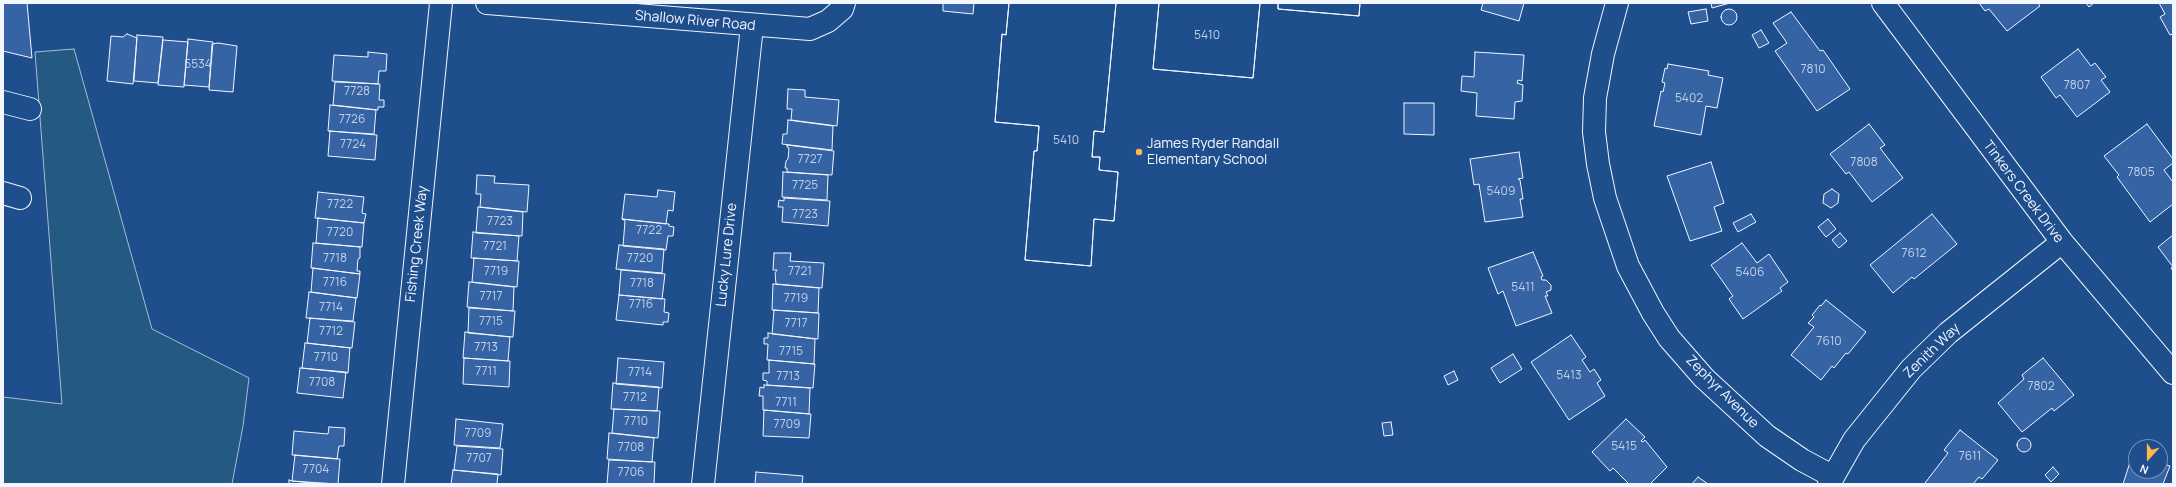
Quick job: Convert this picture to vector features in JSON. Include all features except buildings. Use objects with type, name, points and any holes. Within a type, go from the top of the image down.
[{"type":"street","name":"Fishing Creek Way","points":[[393,484],[441,3]]},
{"type":"street","name":"Shallow River Road","points":[[487,3],[810,30],[828,21],[842,9],[844,3]]},
{"type":"street","name":"Zephyr Avenue","points":[[1617,3],[1602,54],[1595,98],[1594,132],[1598,164],[1605,198],[1628,266],[1653,313],[1669,338],[1704,378],[1767,436],[1831,480]]},
{"type":"street","name":"Tinkers Creek Drive","points":[[1883,3],[2062,242],[2173,373]]},
{"type":"street","name":"Lucky Lure Drive","points":[[703,484],[752,26]]},
{"type":"street","points":[[3,102],[30,109]]},
{"type":"street","name":"Zenith Way","points":[[1831,480],[1854,440],[1911,369],[1948,333],[2062,242]]},
{"type":"shaded area","points":[[74,49],[152,329],[249,378],[243,426],[232,484],[3,484],[3,397],[62,404],[35,52]]},
{"type":"place","name":"James Ryder Randall Elementary School","points":[[1139,152]]}]
